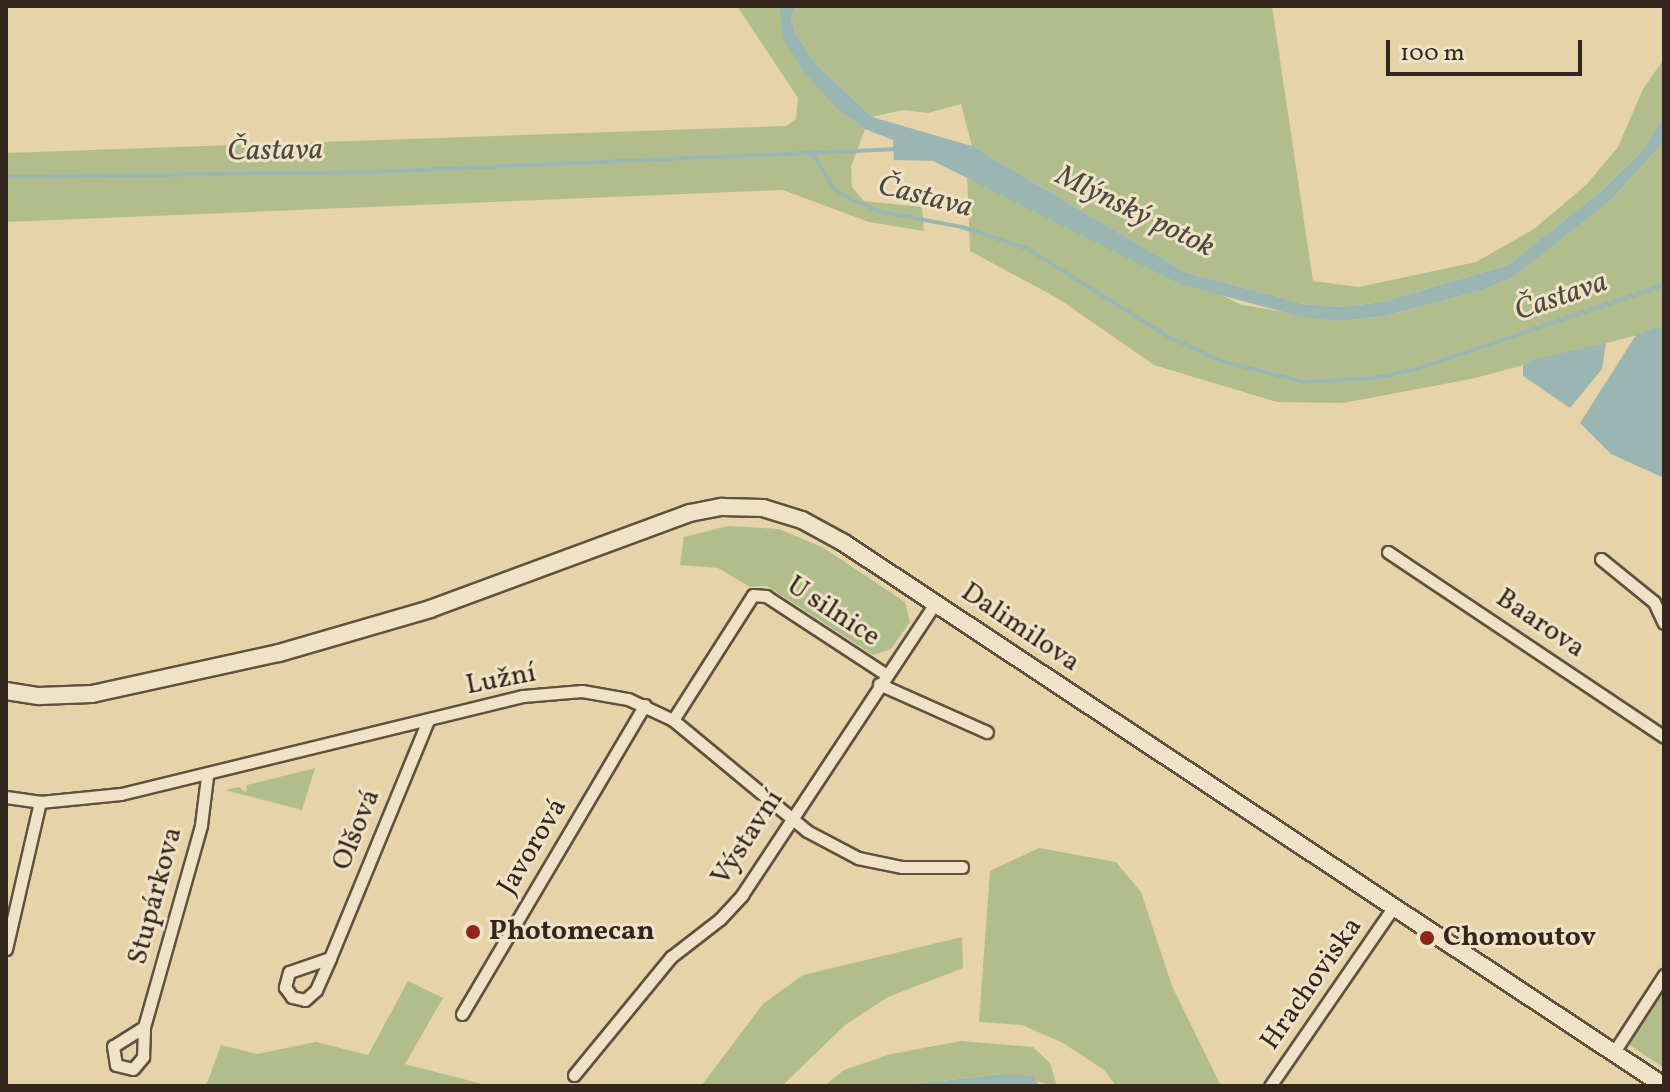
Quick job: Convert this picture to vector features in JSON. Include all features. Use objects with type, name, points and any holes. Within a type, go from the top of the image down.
[{"type":"main road","name":"Dalimilova","points":[[6,691],[47,697],[92,694],[279,653],[419,613],[690,513],[722,507],[763,508],[802,520],[935,603],[1664,1086]]},
{"type":"street","name":"Baarova","points":[[1388,552],[1664,737]]},
{"type":"street","points":[[1601,559],[1654,602],[1664,623]]},
{"type":"street","name":"U silnice","points":[[673,720],[753,595],[766,596],[882,679],[987,732]]},
{"type":"street","name":"Výstavní","points":[[574,1075],[671,957],[720,919],[742,895],[790,817],[935,603]]},
{"type":"street","name":"Lužní","points":[[6,797],[40,802],[108,796],[207,777],[523,696],[582,691],[645,705],[673,720],[790,817],[858,858],[902,867],[962,867]]},
{"type":"street","name":"Javorová","points":[[462,1014],[645,705]]},
{"type":"street","name":"Olšová","points":[[330,958],[428,720]]},
{"type":"street","name":"Stupárkova","points":[[144,1027],[201,825],[207,777]]},
{"type":"street","points":[[6,949],[40,802]]},
{"type":"street","name":"Hrachoviska","points":[[1270,1086],[1393,908]]},
{"type":"street","points":[[1614,1052],[1664,975]]},
{"type":"green space","points":[[737,6],[779,6],[837,109],[865,129],[851,167],[852,187],[864,201],[922,207],[924,231],[869,222],[783,190],[6,222],[6,153],[786,126],[796,119],[798,98]]},
{"type":"green space","points":[[795,6],[1272,6],[1313,281],[1359,287],[1476,262],[1534,229],[1586,185],[1618,147],[1643,89],[1664,59],[1664,117],[1640,153],[1601,191],[1508,265],[1382,302],[1340,307],[1304,304],[1185,272],[972,146],[961,104],[928,113],[903,110],[872,117],[816,64],[795,32],[791,19]]},
{"type":"green space","points":[[1664,142],[1664,328],[1471,379],[1343,403],[1277,402],[1154,365],[1059,299],[970,251],[967,174],[1242,305],[1341,321],[1385,316],[1483,290],[1514,277],[1610,201]]},
{"type":"green space","points":[[728,526],[779,529],[824,548],[905,602],[910,622],[891,649],[873,655],[767,586],[750,587],[718,568],[680,565],[684,537]]},
{"type":"green space","points":[[315,768],[302,810],[225,790],[239,787],[246,793],[247,785]]},
{"type":"green space","points":[[1039,848],[1116,862],[1141,892],[1172,986],[1221,1086],[1116,1086],[1104,1070],[1063,1043],[1022,1025],[979,1022],[990,871]]},
{"type":"green space","points":[[962,937],[963,968],[888,997],[845,1025],[782,1086],[701,1086],[763,1004],[803,975]]},
{"type":"green space","points":[[408,981],[443,998],[405,1064],[490,1086],[206,1086],[221,1045],[257,1054],[316,1042],[368,1055]]},
{"type":"green space","points":[[1664,987],[1664,1068],[1628,1044]]},
{"type":"green space","points":[[961,1041],[1033,1047],[1050,1063],[1057,1086],[1003,1074],[895,1086],[824,1086],[844,1070],[891,1054]]},
{"type":"water","points":[[779,6],[795,6],[791,19],[795,32],[816,64],[872,117],[972,146],[1185,272],[1304,304],[1340,307],[1382,302],[1508,265],[1601,191],[1640,153],[1664,117],[1664,142],[1610,201],[1514,277],[1483,290],[1385,316],[1341,321],[1302,317],[1180,284],[933,161],[894,160],[893,140],[865,129],[837,109],[804,72],[783,38]]},
{"type":"water","points":[[1654,328],[1664,328],[1664,478],[1611,454],[1580,423],[1636,335]]},
{"type":"water","points":[[1606,343],[1602,369],[1570,408],[1523,376],[1523,366],[1532,360]]},
{"type":"water","points":[[1003,1074],[1033,1076],[1039,1086],[895,1086]]},
{"type":"waterway","name":"Častava","points":[[6,177],[371,172],[898,149]]},
{"type":"waterway","name":"Častava","points":[[811,151],[834,189],[852,200],[882,212],[962,227],[1028,249],[1169,337],[1222,361],[1304,382],[1374,378],[1416,369],[1664,285]]},
{"type":"place","name":"Photomecan","points":[[473,932]]},
{"type":"place","name":"Chomoutov","points":[[1427,938]]},
{"type":"water label","name":"Mlýnský potok","points":[[1135,212]]}]
